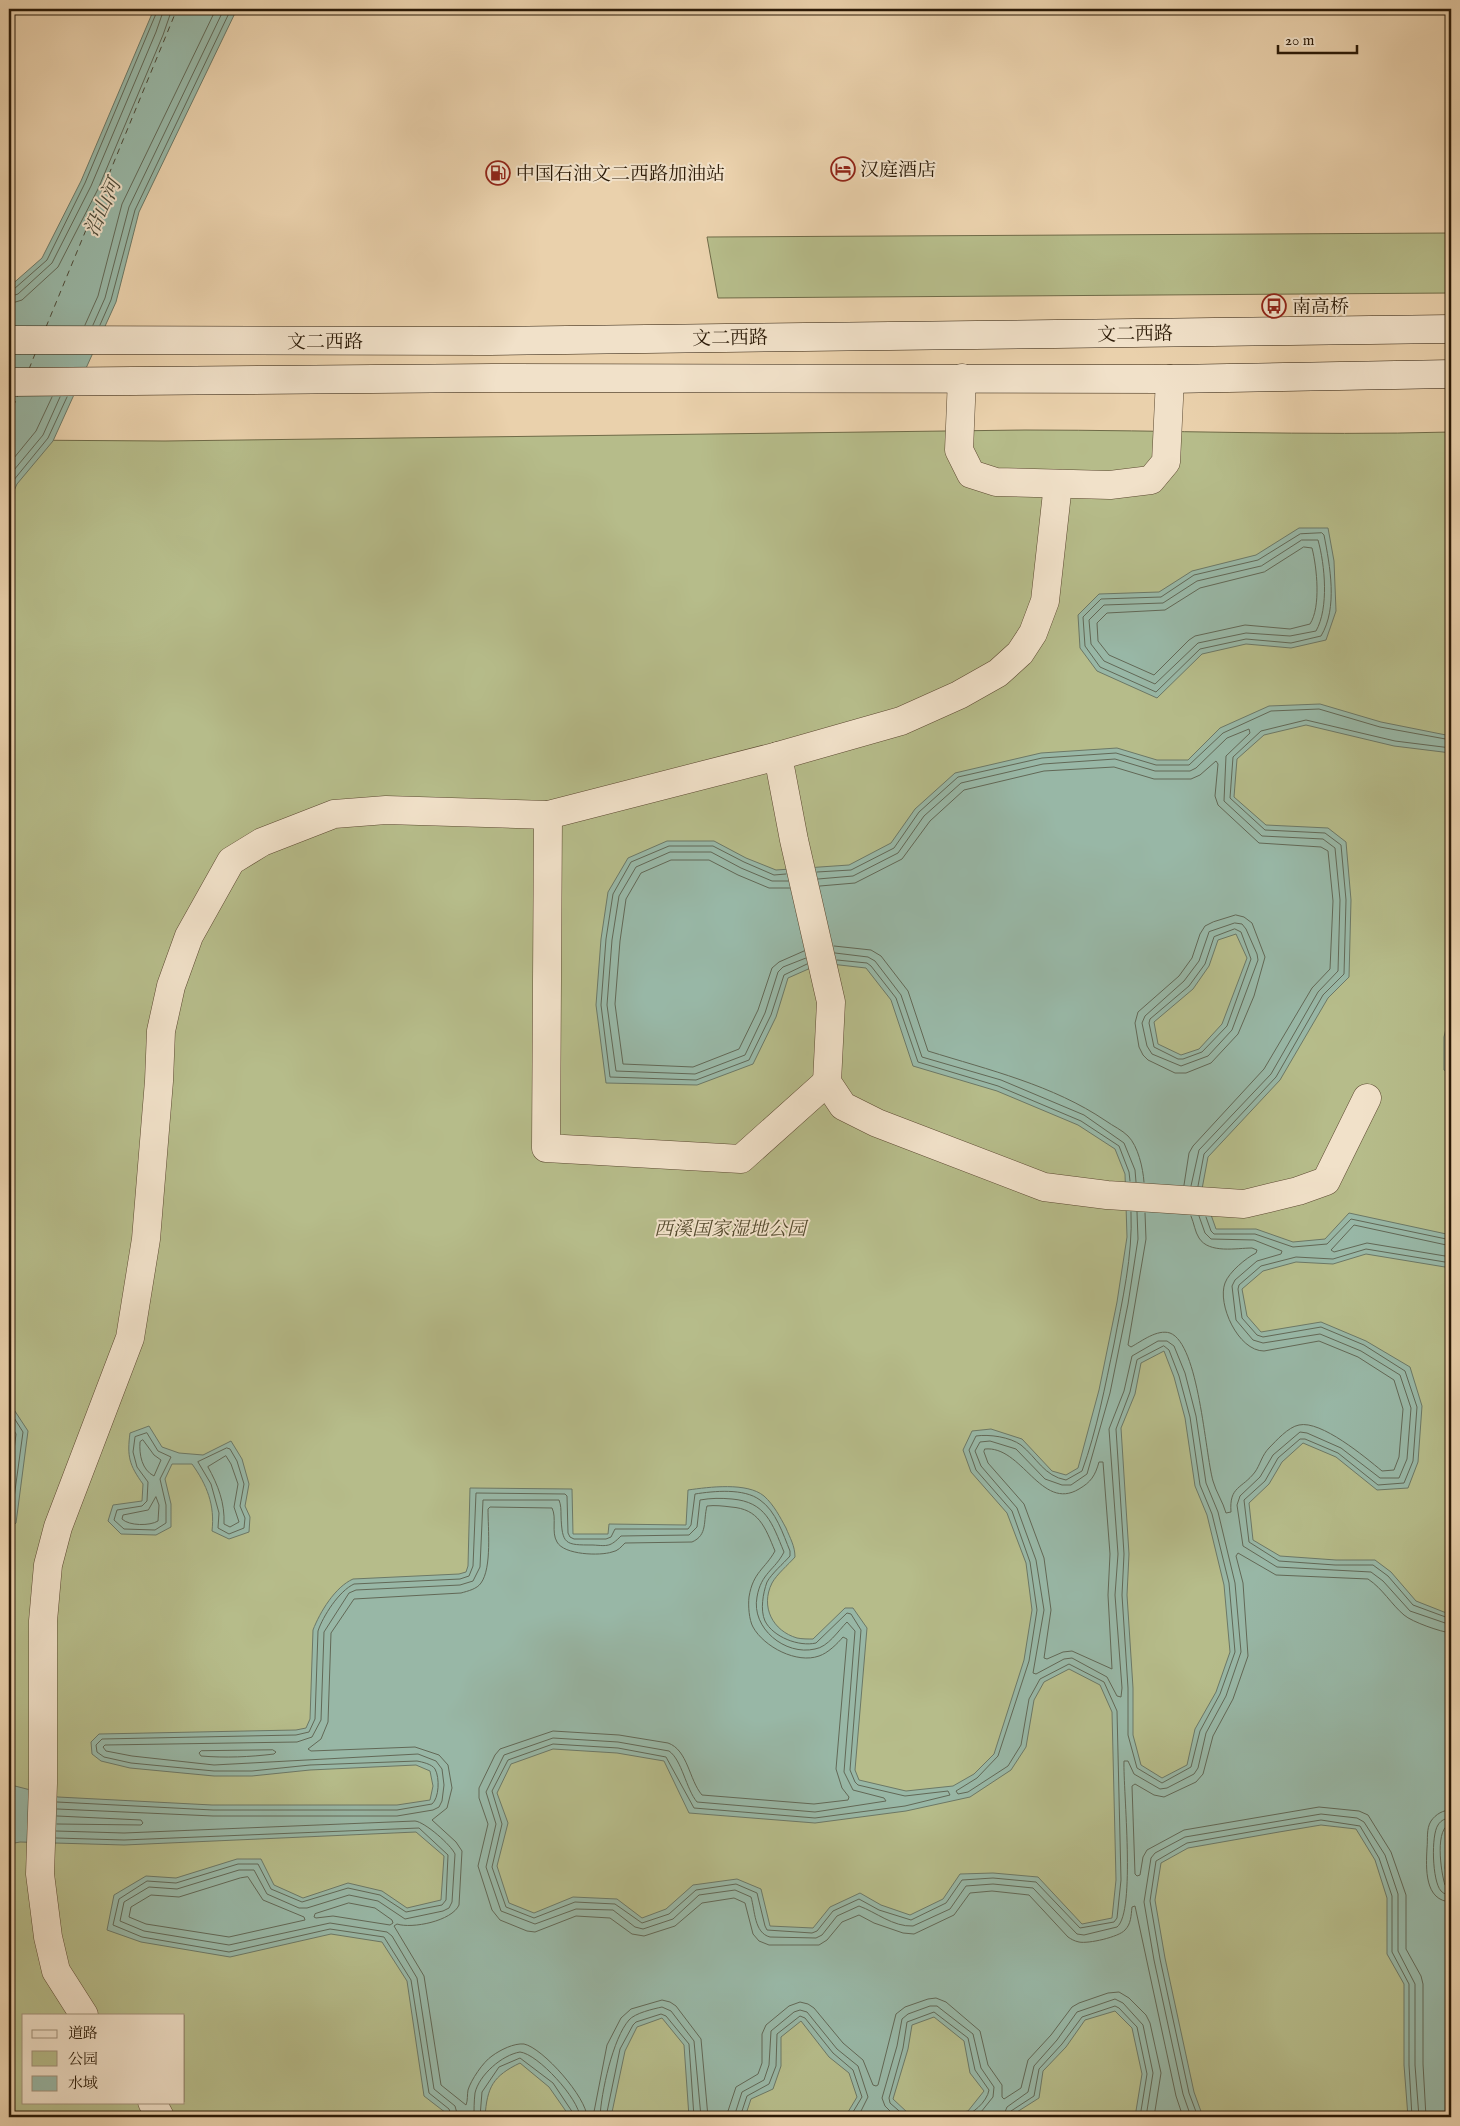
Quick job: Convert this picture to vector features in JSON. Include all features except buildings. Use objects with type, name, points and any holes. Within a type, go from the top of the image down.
[{"type":"street","name":"文二西路","points":[[9,340],[358,341],[1451,330]]},
{"type":"street","name":"文二西路","points":[[9,382],[338,381],[492,378],[1170,379],[1451,374]]},
{"type":"street","points":[[962,378],[959,450],[970,474],[996,482],[1110,486],[1150,480],[1166,462],[1170,379]]},
{"type":"street","points":[[83,2014],[56,1971],[48,1937],[40,1874],[43,1783],[43,1621],[48,1566],[64,1510],[130,1338],[146,1239],[159,1082],[161,1031],[171,986],[189,936],[232,860],[262,842],[334,814],[386,810],[548,815],[778,756],[901,721],[959,695],[998,673],[1020,653],[1033,632],[1045,601],[1058,484]]},
{"type":"street","points":[[778,756],[794,840],[831,1002],[827,1082],[843,1106],[877,1123],[1044,1187],[1106,1195],[1244,1204],[1298,1191],[1326,1181],[1367,1098]]},
{"type":"street","points":[[548,815],[546,1148],[741,1159],[827,1082]]},
{"type":"street","points":[[153,2104],[160,2117]]},
{"type":"green space","points":[[1451,233],[1451,293],[718,298],[707,237]]},
{"type":"green space","name":"西溪国家湿地公园","points":[[1025,430],[1344,433],[1451,432],[1451,2117],[9,2117],[9,440],[165,441]]},
{"type":"water","name":"沿山河","points":[[154,9],[237,9],[139,212],[116,302],[53,441],[17,484],[9,502],[9,287],[42,258],[81,181]]},
{"type":"water","points":[[1299,528],[1328,528],[1334,561],[1336,611],[1326,640],[1291,648],[1246,644],[1202,654],[1157,698],[1097,671],[1080,648],[1078,615],[1099,594],[1159,592],[1192,571],[1256,555]]},
{"type":"water","points":[[1320,704],[1381,722],[1451,736],[1451,753],[1394,746],[1306,725],[1264,735],[1237,759],[1234,797],[1266,825],[1328,828],[1346,842],[1351,900],[1349,977],[1328,998],[1280,1080],[1208,1157],[1202,1189],[1216,1229],[1256,1229],[1293,1242],[1325,1239],[1349,1213],[1451,1235],[1451,1268],[1366,1254],[1333,1264],[1296,1262],[1263,1271],[1242,1289],[1247,1316],[1261,1332],[1321,1322],[1366,1341],[1410,1367],[1422,1406],[1418,1462],[1408,1488],[1377,1490],[1336,1457],[1303,1443],[1282,1462],[1269,1484],[1249,1503],[1253,1540],[1280,1556],[1336,1560],[1375,1560],[1391,1572],[1416,1601],[1449,1614],[1451,1624],[1451,1827],[1447,1832],[1445,1868],[1451,1892],[1451,2117],[1408,2117],[1404,2065],[1404,1984],[1387,1954],[1387,1898],[1375,1860],[1356,1829],[1321,1825],[1279,1832],[1188,1848],[1161,1863],[1155,1900],[1165,1958],[1194,2092],[1203,2117],[1135,2117],[1142,2074],[1132,2028],[1115,2011],[1085,2020],[1066,2047],[1043,2071],[1039,2098],[1009,2117],[936,2117],[845,2117],[857,2097],[849,2073],[829,2057],[801,2021],[781,2037],[781,2066],[773,2089],[751,2099],[745,2117],[689,2117],[684,2045],[662,2018],[637,2027],[625,2051],[611,2117],[570,2117],[549,2087],[520,2063],[503,2073],[493,2084],[488,2098],[485,2117],[448,2117],[446,2113],[424,2096],[407,1981],[382,1942],[331,1934],[230,1957],[141,1942],[107,1930],[114,1895],[146,1876],[176,1878],[237,1859],[261,1859],[274,1885],[303,1898],[348,1883],[382,1891],[407,1908],[441,1900],[444,1856],[416,1832],[124,1845],[20,1842],[9,1844],[9,1783],[58,1797],[212,1805],[397,1805],[430,1800],[433,1786],[430,1771],[416,1765],[310,1770],[252,1776],[214,1776],[130,1768],[101,1761],[92,1754],[91,1742],[99,1734],[296,1730],[306,1728],[310,1719],[313,1630],[329,1601],[340,1588],[353,1579],[459,1574],[466,1572],[468,1566],[470,1488],[572,1489],[573,1534],[608,1534],[609,1524],[686,1525],[688,1490],[738,1487],[757,1492],[768,1500],[776,1511],[786,1528],[795,1553],[795,1557],[772,1583],[769,1592],[768,1609],[775,1624],[789,1635],[803,1639],[813,1639],[845,1608],[853,1608],[867,1628],[855,1770],[859,1780],[906,1791],[953,1786],[974,1774],[994,1754],[1024,1660],[1032,1610],[1026,1563],[1007,1513],[971,1472],[963,1450],[972,1431],[991,1429],[1022,1439],[1052,1471],[1066,1475],[1078,1468],[1099,1390],[1117,1302],[1127,1237],[1125,1174],[1115,1149],[1078,1125],[997,1091],[913,1066],[891,1000],[866,968],[822,963],[788,978],[776,1017],[753,1064],[697,1085],[606,1083],[596,1005],[601,939],[608,892],[628,858],[667,841],[714,841],[746,858],[776,870],[849,865],[891,843],[915,809],[955,773],[1041,753],[1117,748],[1157,760],[1188,760],[1220,728],[1269,706]],"holes":[[[1236,934],[1247,958],[1222,1024],[1199,1049],[1181,1055],[1158,1044],[1154,1022],[1193,989],[1209,966],[1218,940]],[[1164,1351],[1174,1377],[1185,1418],[1195,1486],[1207,1515],[1224,1585],[1230,1652],[1216,1692],[1195,1729],[1187,1765],[1162,1778],[1141,1765],[1133,1735],[1133,1688],[1127,1595],[1129,1554],[1121,1428],[1135,1394],[1141,1363]],[[1069,1669],[1100,1685],[1112,1712],[1116,1880],[1112,1918],[1082,1924],[1038,1877],[993,1873],[960,1874],[943,1899],[910,1915],[881,1905],[860,1893],[830,1907],[813,1928],[770,1926],[761,1889],[737,1879],[693,1885],[666,1909],[642,1918],[617,1899],[573,1897],[534,1913],[509,1903],[497,1866],[508,1823],[497,1793],[511,1764],[553,1749],[617,1753],[664,1761],[689,1813],[815,1823],[906,1811],[970,1797],[1011,1770],[1026,1747],[1034,1700],[1044,1682]],[[934,2017],[964,2041],[970,2073],[984,2091],[968,2111],[936,2117],[908,2113],[893,2099],[908,2049],[912,2025]]]},
{"type":"water","points":[[1451,1008],[1451,1074],[1444,1070],[1444,1037]]},
{"type":"water","points":[[9,1402],[28,1431],[16,1523],[9,1529]]},
{"type":"water","points":[[149,1426],[162,1447],[179,1453],[203,1455],[231,1441],[242,1459],[249,1484],[245,1506],[250,1517],[249,1532],[229,1539],[212,1531],[213,1522],[209,1496],[192,1464],[172,1464],[165,1479],[171,1504],[171,1527],[156,1535],[121,1534],[108,1521],[113,1505],[142,1501],[143,1484],[130,1460],[129,1441],[130,1433]]},
{"type":"ferry route","points":[[46,327],[177,9]]},
{"type":"ferry route","points":[[29,369],[35,354]]},
{"type":"ferry route","points":[[9,417],[18,395]]},
{"type":"place","name":"汉庭酒店","points":[[843,169]]},
{"type":"place","name":"中国石油文二西路加油站","points":[[498,173]]},
{"type":"place","name":"南高桥","points":[[1274,306]]}]
